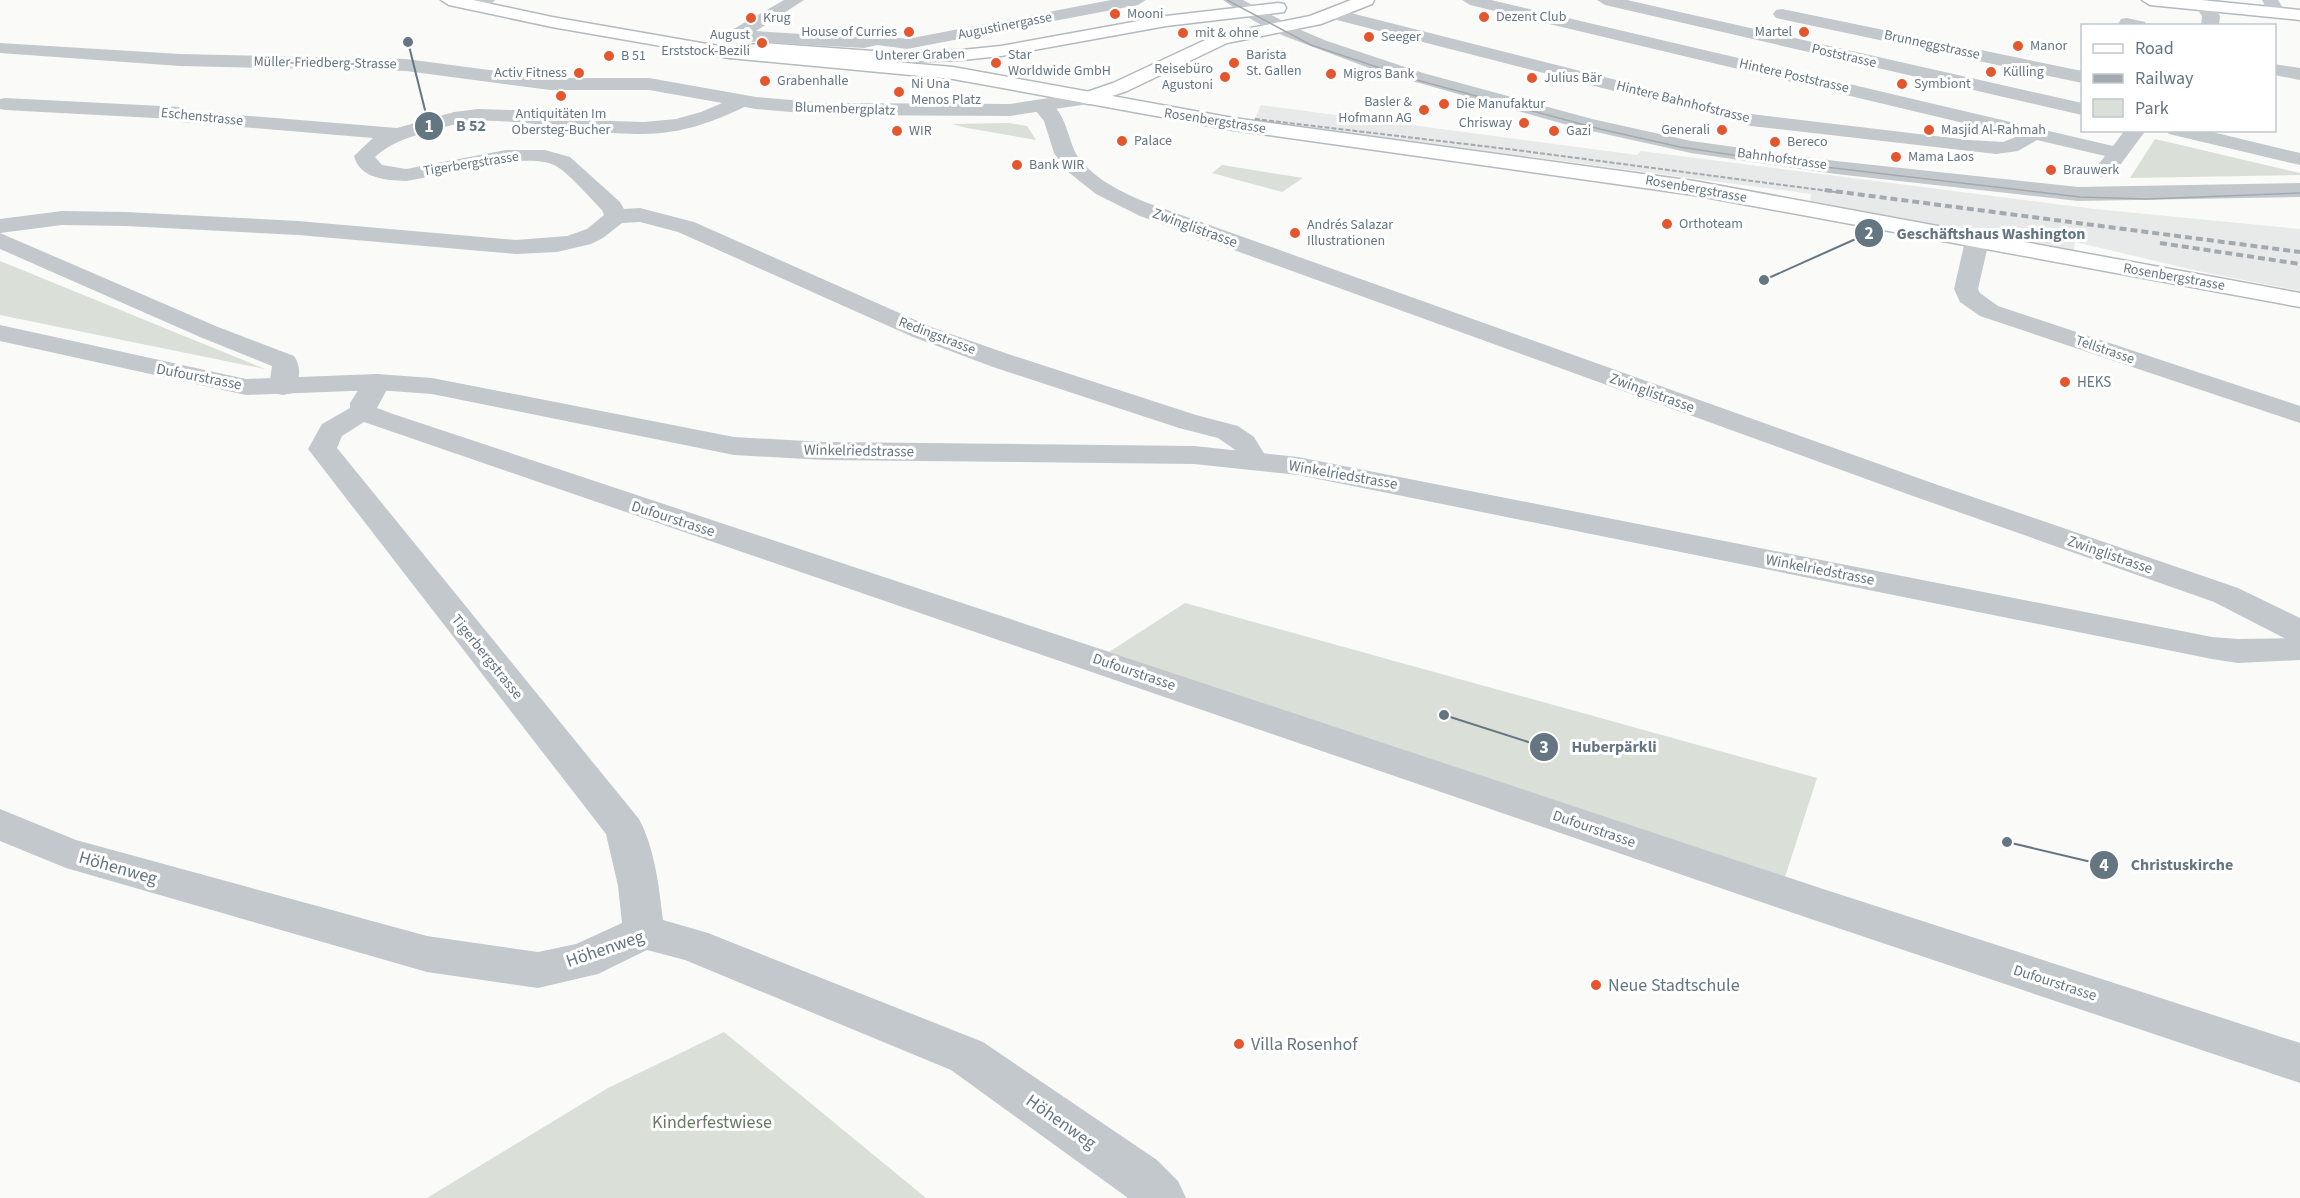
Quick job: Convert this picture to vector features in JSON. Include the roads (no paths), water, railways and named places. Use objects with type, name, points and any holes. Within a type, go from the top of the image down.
[{"type":"main road","name":"Unterer Graben","points":[[450,0],[479,3],[552,22],[726,46],[927,69],[1088,98]]},
{"type":"main road","points":[[1222,39],[1230,31],[1256,15],[1335,14],[1366,0]]},
{"type":"main road","points":[[2150,0],[2273,6],[2300,15]]},
{"type":"main road","name":"Blumenbergplatz","points":[[1088,98],[1120,87],[1283,13]]},
{"type":"main road","name":"Unterer Graben","points":[[726,46],[1001,51],[1166,21],[1256,15]]},
{"type":"main road","name":"Rosenbergstrasse","points":[[1088,98],[1233,124],[1694,188],[2300,300]]},
{"type":"street","name":"Augustinergasse","points":[[726,46],[864,43],[877,40],[908,51],[1109,2],[1138,0]]},
{"type":"street","points":[[1232,0],[1256,15]]},
{"type":"street","name":"Poststrasse","points":[[1605,0],[1761,38],[2081,109]]},
{"type":"street","points":[[726,46],[788,1]]},
{"type":"street","points":[[1737,32],[1808,4]]},
{"type":"street","points":[[2202,4],[2210,14],[2210,24]]},
{"type":"street","name":"Hintere Poststrasse","points":[[1470,5],[1561,22],[2117,153]]},
{"type":"street","name":"Bahnhofstrasse","points":[[1283,13],[1331,49],[1416,77],[1625,133],[1766,158],[2066,193],[2113,195],[2300,189]]},
{"type":"street","name":"Hintere Bahnhofstrasse","points":[[1335,14],[1763,122],[2004,147],[2021,144],[2032,133]]},
{"type":"street","name":"Brunneggstrasse","points":[[1782,14],[2081,78]]},
{"type":"street","points":[[1541,33],[1561,22]]},
{"type":"street","points":[[877,40],[928,23]]},
{"type":"street","points":[[1417,35],[1439,24]]},
{"type":"street","points":[[1708,74],[1761,38]]},
{"type":"street","points":[[1627,54],[1646,42]]},
{"type":"street","points":[[1500,56],[1521,45]]},
{"type":"street","name":"Müller-Friedberg-Strasse","points":[[0,48],[180,60],[406,64],[550,84],[648,84]]},
{"type":"street","points":[[1589,79],[1608,66]]},
{"type":"street","points":[[2276,69],[2300,74]]},
{"type":"street","points":[[2058,104],[2081,79]]},
{"type":"street","points":[[1798,95],[1816,82]]},
{"type":"street","name":"Blumenbergplatz","points":[[648,84],[741,101],[789,107],[864,111],[1010,110],[1088,98]]},
{"type":"street","points":[[1625,133],[1690,87]]},
{"type":"street","name":"Tigerbergstrasse","points":[[615,216],[612,207],[563,161],[553,157],[524,155],[406,175],[391,174],[370,168],[365,163],[364,156],[370,149],[399,134],[433,123],[477,115],[628,129],[661,127],[709,117],[741,101]]},
{"type":"street","name":"Eschenstrasse","points":[[5,104],[181,113],[181,116],[399,134]]},
{"type":"street","name":"Zwinglistrasse","points":[[1042,106],[1054,121],[1061,147],[1079,171],[1116,196],[1148,211],[2226,596],[2300,632]]},
{"type":"street","points":[[1763,122],[1780,108]]},
{"type":"street","points":[[2113,195],[2104,182],[2103,173],[2134,132]]},
{"type":"street","points":[[2185,132],[2300,159]]},
{"type":"street","name":"Redingstrasse","points":[[615,216],[640,215],[686,227],[830,292],[961,346],[1189,422],[1225,430],[1247,444],[1253,460]]},
{"type":"street","points":[[0,226],[21,221],[60,219],[272,224],[516,247],[549,247],[590,237],[608,226],[615,216]]},
{"type":"street","points":[[0,240],[209,332],[285,362],[286,374],[283,387]]},
{"type":"street","name":"Tellstrasse","points":[[1977,241],[1966,289],[1969,297],[1989,311],[2300,415]]},
{"type":"street","name":"Dufourstrasse","points":[[0,333],[220,383],[246,387],[283,387],[370,397],[570,485],[1124,669],[1777,892],[2300,1063]]},
{"type":"street","name":"Winkelriedstrasse","points":[[370,397],[432,386],[734,446],[824,451],[1194,455],[1253,460],[1353,476],[2212,648],[2238,651],[2300,649]]},
{"type":"street","name":"Tigerbergstrasse","points":[[370,397],[325,436],[321,449],[626,830],[638,886],[644,932]]},
{"type":"street","name":"Höhenweg","points":[[0,824],[66,853],[427,954],[538,970],[583,961],[644,932],[693,945],[967,1056],[1140,1176],[1161,1198]]},
{"type":"tram line","points":[[1227,0],[1311,45],[1413,79],[1600,129],[1680,147],[1766,160],[2080,197],[2147,199],[2300,193]]},
{"type":"railway","points":[[1255,119],[1836,192]]},
{"type":"railway","points":[[1825,190],[2300,252]]},
{"type":"railway","points":[[2160,243],[2300,264]]},
{"type":"place","name":"Mooni","points":[[1115,14]]},
{"type":"place","name":"Dezent Club","points":[[1484,17]]},
{"type":"place","name":"Krug","points":[[751,18]]},
{"type":"place","name":"House of Curries","points":[[909,32]]},
{"type":"place","name":"Martel","points":[[1804,32]]},
{"type":"place","name":"mit & ohne","points":[[1183,33]]},
{"type":"place","name":"Seeger","points":[[1369,37]]},
{"type":"place","name":"B 52","points":[[408,42]]},
{"type":"place","name":"August Erststock-Bezili","points":[[762,43]]},
{"type":"place","name":"Manor","points":[[2018,46]]},
{"type":"place","name":"B 51","points":[[609,56]]},
{"type":"place","name":"Star Worldwide GmbH","points":[[996,63]]},
{"type":"place","name":"Barista St. Gallen","points":[[1234,63]]},
{"type":"place","name":"Külling","points":[[1991,72]]},
{"type":"place","name":"Activ Fitness","points":[[579,73]]},
{"type":"place","name":"Migros Bank","points":[[1331,74]]},
{"type":"place","name":"Reisebüro Agustoni","points":[[1225,77]]},
{"type":"place","name":"Julius Bär","points":[[1532,78]]},
{"type":"place","name":"Grabenhalle","points":[[765,81]]},
{"type":"place","name":"Symbiont","points":[[1902,84]]},
{"type":"place","name":"Ni Una Menos Platz","points":[[899,92]]},
{"type":"place","name":"Antiquitäten Im Obersteg-Bucher","points":[[561,96]]},
{"type":"place","name":"Die Manufaktur","points":[[1444,104]]},
{"type":"place","name":"Basler & Hofmann AG","points":[[1424,110]]},
{"type":"place","name":"Chrisway","points":[[1524,123]]},
{"type":"place","name":"Generali","points":[[1722,130]]},
{"type":"place","name":"Masjid Al-Rahmah","points":[[1929,130]]},
{"type":"place","name":"WIR","points":[[897,131]]},
{"type":"place","name":"Gazi","points":[[1554,131]]},
{"type":"place","name":"Palace","points":[[1122,141]]},
{"type":"place","name":"Bereco","points":[[1775,142]]},
{"type":"place","name":"Mama Laos","points":[[1896,157]]},
{"type":"place","name":"Bank WIR","points":[[1017,165]]},
{"type":"place","name":"Brauwerk","points":[[2051,170]]},
{"type":"place","name":"Orthoteam","points":[[1667,224]]},
{"type":"place","name":"Andrés Salazar Illustrationen","points":[[1295,233]]},
{"type":"place","name":"Geschäftshaus Washington","points":[[1764,280]]},
{"type":"place","name":"HEKS","points":[[2065,382]]},
{"type":"place","name":"Huberpärkli","points":[[1444,715]]},
{"type":"place","name":"Christuskirche","points":[[2007,842]]},
{"type":"place","name":"Neue Stadtschule","points":[[1596,985]]},
{"type":"place","name":"Villa Rosenhof","points":[[1239,1044]]},
{"type":"park label","name":"Kinderfestwiese","points":[[712,1122]]}]
